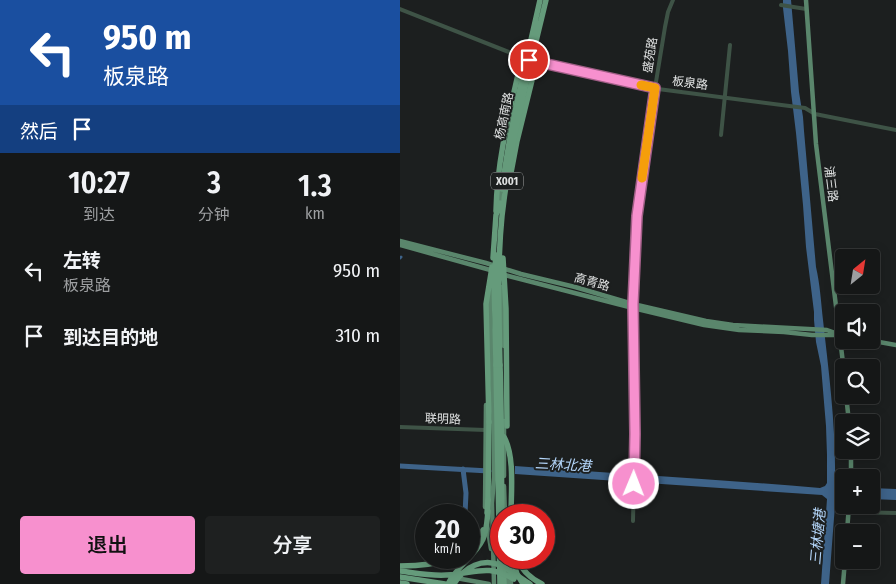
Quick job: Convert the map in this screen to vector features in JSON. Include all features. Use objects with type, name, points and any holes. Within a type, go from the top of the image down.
[{"type":"highway","name":"杨高南路","points":[[506,440],[498,365],[494,278],[506,158],[540,0]]},
{"type":"highway","name":"杨高南路","points":[[493,441],[498,365],[499,280],[505,192],[510,159],[547,0]]},
{"type":"highway","points":[[496,215],[505,128],[520,66],[529,60],[534,68],[515,152],[506,207]]},
{"type":"highway","name":"杨高南路","points":[[497,464],[504,424],[508,414],[503,257],[505,192]]},
{"type":"highway","name":"杨高南路","points":[[497,584],[502,503],[501,479],[489,422],[486,304],[494,254],[496,215],[500,203]]},
{"type":"highway","name":"X001","points":[[488,511],[488,500],[497,464],[506,440]]},
{"type":"highway","name":"X001","points":[[493,441],[501,479],[502,503]]},
{"type":"highway","points":[[480,535],[488,511]]},
{"type":"highway","points":[[400,577],[446,584],[480,545],[486,531],[488,511]]},
{"type":"highway","points":[[454,584],[458,577],[471,566],[486,563],[502,566],[530,584]]},
{"type":"highway","points":[[400,569],[415,566]]},
{"type":"highway","points":[[400,569],[432,576],[487,570],[502,572],[517,584]]},
{"type":"highway","points":[[504,584],[506,569]]},
{"type":"highway","points":[[515,569],[523,584]]},
{"type":"highway","points":[[522,569],[527,575],[542,584]]},
{"type":"highway","points":[[400,583],[407,584]]},
{"type":"main road","name":"杨高南路","points":[[486,430],[484,302],[488,277],[493,266],[528,83],[533,28],[540,0]]},
{"type":"main road","name":"杨高南路","points":[[485,454],[493,441],[490,305],[505,157],[529,60],[547,0]]},
{"type":"main road","name":"浦三路","points":[[806,0],[816,144],[838,304]]},
{"type":"main road","name":"杨高南路","points":[[493,266],[496,232]]},
{"type":"main road","name":"高青路","points":[[401,245],[493,266],[687,321],[739,330],[835,336]]},
{"type":"main road","name":"高青路","points":[[401,245],[493,266],[504,275],[633,306],[725,324],[827,330],[835,333]]},
{"type":"main road","points":[[493,266],[494,258]]},
{"type":"main road","name":"杨高南路","points":[[504,275],[506,440]]},
{"type":"main road","points":[[504,275],[509,401],[505,414]]},
{"type":"main road","points":[[880,342],[896,345]]},
{"type":"main road","name":"杨高南路","points":[[504,424],[505,414]]},
{"type":"main road","name":"X001","points":[[486,430],[485,454],[497,464]]},
{"type":"main road","name":"杨高南路","points":[[497,464],[485,476],[485,514],[497,584]]},
{"type":"main road","name":"杨高南路","points":[[494,574],[492,503],[501,479]]},
{"type":"main road","name":"杨高南路","points":[[501,479],[508,504]]},
{"type":"main road","name":"杨高南路","points":[[502,503],[504,490]]},
{"type":"main road","points":[[400,569],[490,584]]},
{"type":"main road","points":[[509,569],[510,584]]},
{"type":"main road","points":[[844,584],[845,569]]},
{"type":"street","name":"盛苑路","points":[[634,521],[633,306],[637,216],[655,88],[668,12],[673,0]]},
{"type":"street","points":[[781,5],[806,9]]},
{"type":"street","name":"板泉路","points":[[400,8],[529,60],[655,88],[802,107],[814,114],[896,130]]},
{"type":"street","points":[[721,135],[730,45]]},
{"type":"street","name":"联明路","points":[[400,427],[486,430]]},
{"type":"street","points":[[880,513],[896,513]]},
{"type":"water","points":[[783,0],[791,0],[816,267],[832,401],[835,509],[829,584],[821,584],[827,499],[822,495],[515,474],[515,466],[820,488],[827,483],[826,426],[821,366],[816,342]]},
{"type":"water","points":[[880,488],[896,489],[896,500],[880,499]]},
{"type":"waterway","name":"三林北港","points":[[400,466],[489,471]]},
{"type":"waterway","points":[[463,469],[466,504]]},
{"type":"slow traffic","points":[[641,85],[655,88],[642,178]]},
{"type":"route","points":[[529,60],[655,88],[637,216],[633,304],[634,484]]},
{"type":"water label","name":"三林塘港","points":[[818,537]]}]
